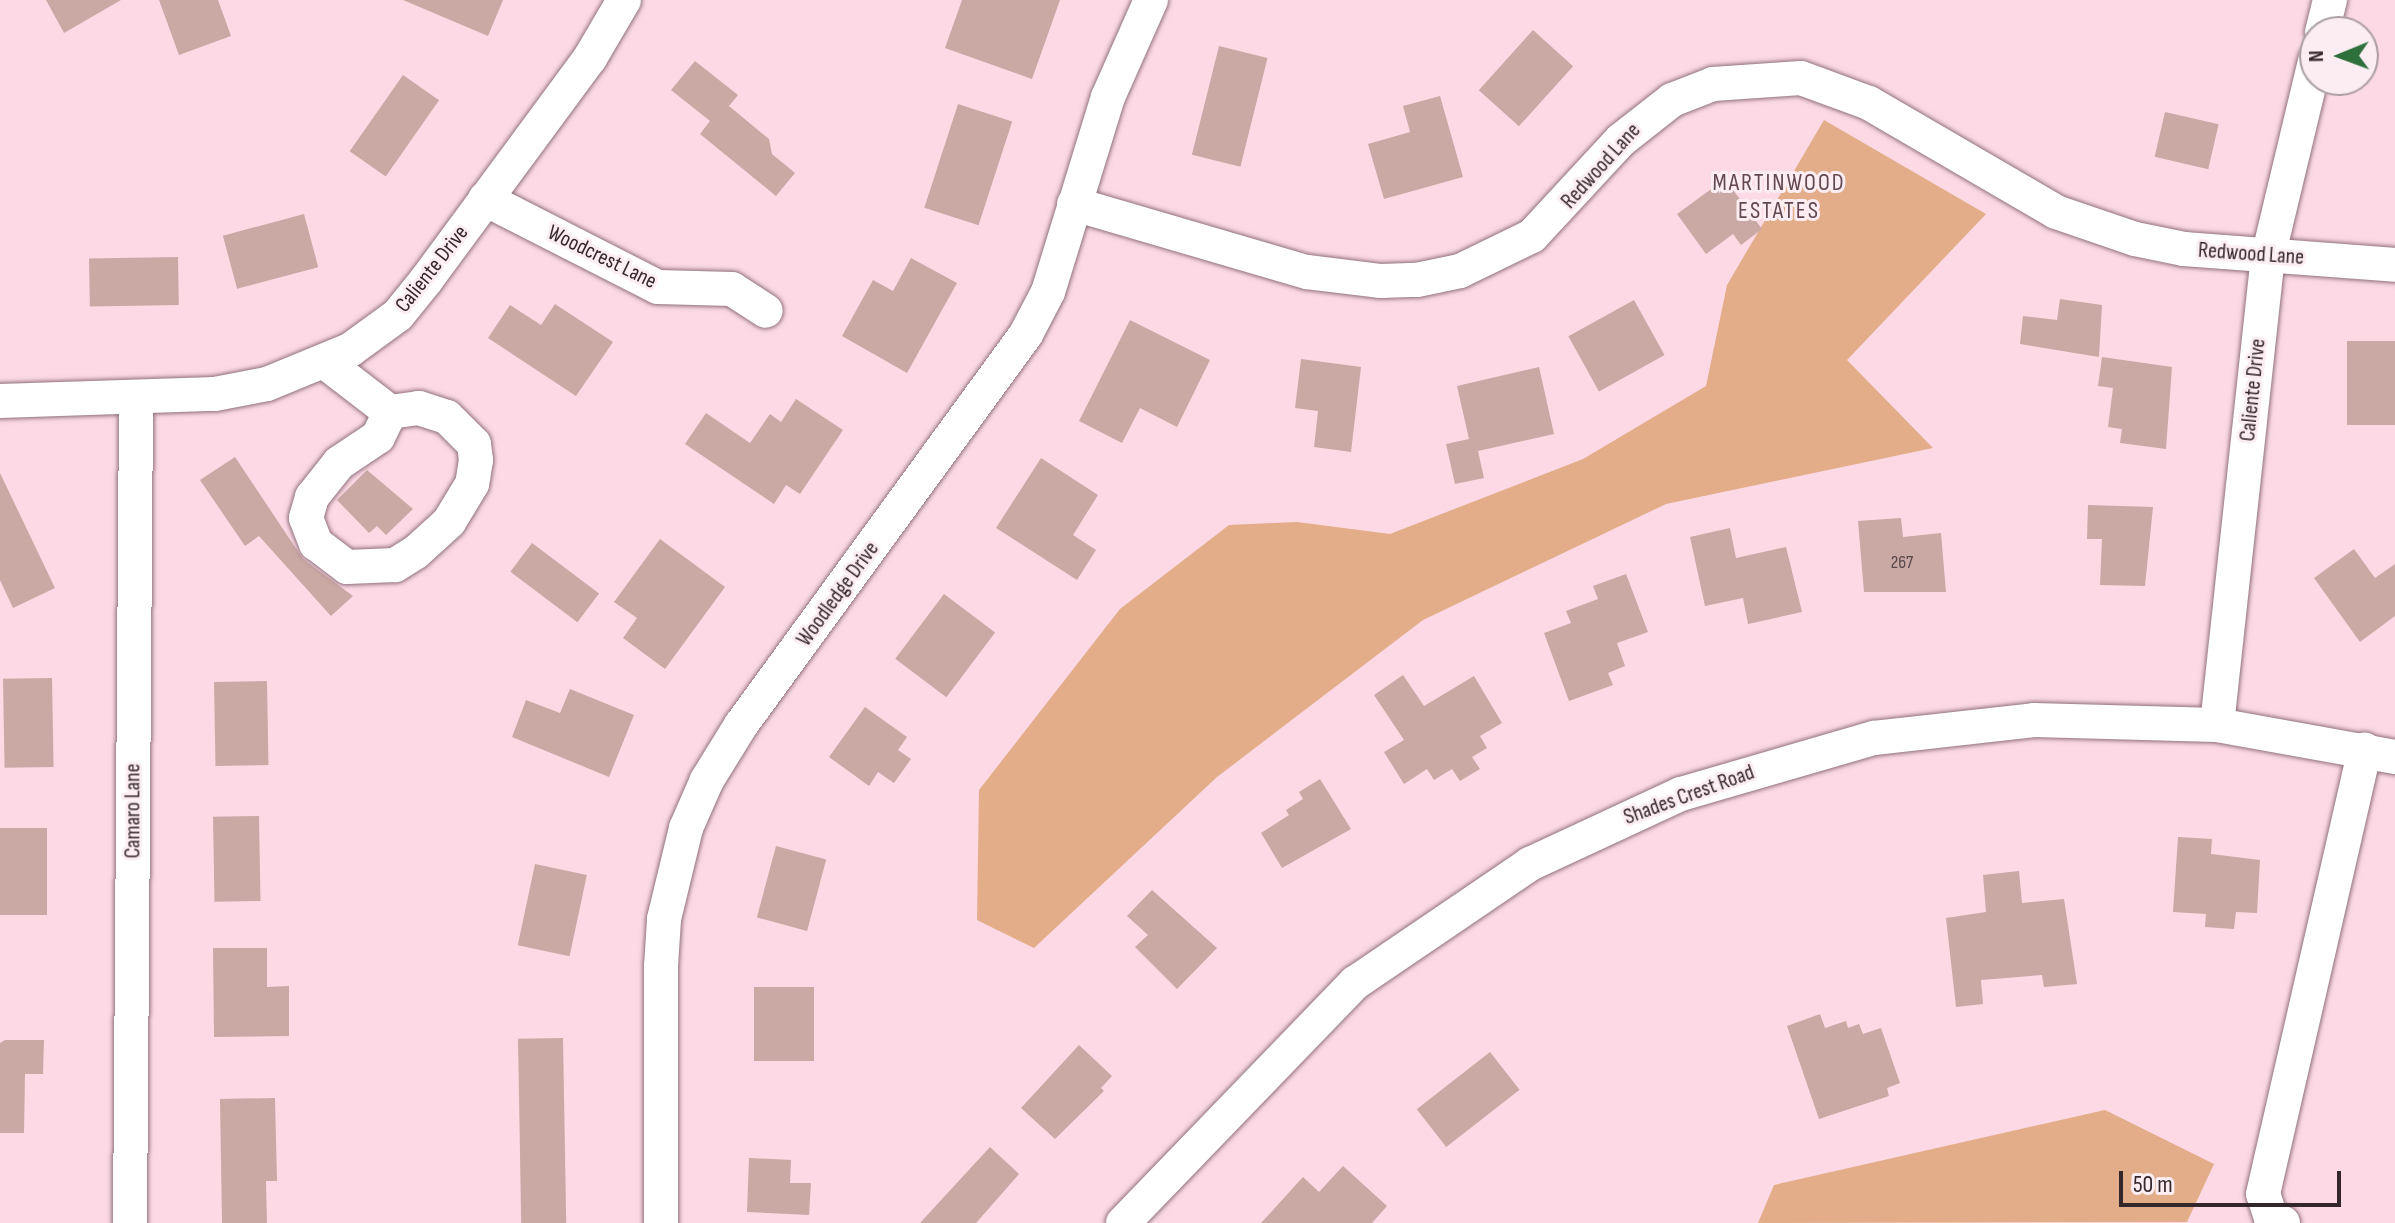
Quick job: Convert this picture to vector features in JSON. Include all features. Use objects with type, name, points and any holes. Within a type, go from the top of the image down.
[{"type":"street","name":"Caliente Drive","points":[[0,401],[136,400],[267,384],[325,362],[398,315],[590,58],[624,0]]},
{"type":"street","name":"Woodledge Drive","points":[[661,1223],[661,966],[664,919],[686,828],[707,780],[741,725],[1026,334],[1048,292],[1108,97],[1151,0]]},
{"type":"street","name":"Redwood Lane","points":[[1074,204],[1307,272],[1381,281],[1417,280],[1460,271],[1532,236],[1621,140],[1672,100],[1713,84],[1801,78],[1869,103],[2022,195],[2090,225],[2184,249],[2395,265]]},
{"type":"street","name":"Caliente Drive","points":[[2217,725],[2268,257],[2307,96]]},
{"type":"street","name":"Woodcrest Lane","points":[[485,199],[658,287],[732,289],[766,311]]},
{"type":"street","points":[[325,362],[390,412],[419,408],[463,429],[474,444],[472,484],[449,522],[416,552],[395,565],[347,567],[316,544],[306,518],[312,497],[330,475],[378,437],[390,412]]},
{"type":"street","name":"Camaro Lane","points":[[130,1223],[136,400]]},
{"type":"street","name":"Shades Crest Road","points":[[1123,1223],[1355,983],[1496,885],[1618,821],[1720,781],[1874,738],[2034,720],[2217,725],[2380,754]]},
{"type":"street","points":[[2283,1223],[2271,1218],[2263,1194],[2380,754]]},
{"type":"shaded area","points":[[1824,120],[1986,214],[1847,360],[1933,448],[1666,504],[1423,620],[1217,777],[1034,948],[977,920],[979,790],[1120,609],[1229,525],[1297,522],[1390,534],[1583,459],[1706,386],[1727,285]]},
{"type":"shaded area","points":[[2105,1110],[2214,1164],[2187,1222],[1758,1223],[1774,1185]]},
{"type":"building","points":[[46,0],[121,0],[64,33]]},
{"type":"building","points":[[159,0],[218,0],[231,36],[179,55]]},
{"type":"building","points":[[403,0],[503,0],[488,36]]},
{"type":"building","points":[[962,0],[1060,0],[1032,79],[945,48]]},
{"type":"building","points":[[1533,30],[1573,66],[1519,126],[1479,90]]},
{"type":"building","points":[[1219,46],[1268,58],[1240,167],[1192,155]]},
{"type":"building","points":[[695,61],[738,95],[729,106],[769,139],[772,154],[795,173],[776,196],[700,134],[710,121],[671,90]]},
{"type":"building","points":[[403,75],[439,100],[386,176],[350,151]]},
{"type":"building","points":[[1440,96],[1463,177],[1384,199],[1368,144],[1410,132],[1403,106]]},
{"type":"building","points":[[958,104],[1012,122],[979,225],[924,208]]},
{"type":"building","points":[[2165,112],[2219,124],[2208,169],[2155,157]]},
{"type":"building","points":[[1725,179],[1762,229],[1741,245],[1733,234],[1706,254],[1677,214]]},
{"type":"building","points":[[304,214],[318,267],[237,289],[223,236]]},
{"type":"building","points":[[178,257],[179,305],[90,307],[89,259]]},
{"type":"building","points":[[911,258],[957,283],[907,373],[842,336],[873,280],[893,291]]},
{"type":"building","points":[[2060,299],[2102,305],[2099,357],[2020,344],[2023,316],[2057,320]]},
{"type":"building","points":[[1634,300],[1665,355],[1599,391],[1568,336]]},
{"type":"building","points":[[555,304],[613,342],[576,396],[488,338],[510,305],[541,325]]},
{"type":"building","points":[[1130,320],[1210,360],[1177,427],[1140,408],[1122,443],[1079,421]]},
{"type":"building","points":[[2347,341],[2395,341],[2395,425],[2347,425]]},
{"type":"building","points":[[2102,357],[2172,367],[2166,449],[2120,443],[2122,429],[2108,427],[2113,388],[2098,386]]},
{"type":"building","points":[[1301,359],[1361,367],[1351,452],[1314,447],[1318,411],[1295,408]]},
{"type":"building","points":[[1539,367],[1554,434],[1478,451],[1484,478],[1455,484],[1446,444],[1469,439],[1457,386]]},
{"type":"building","points":[[796,399],[843,430],[800,494],[786,485],[774,504],[685,444],[706,413],[750,443],[770,414],[781,422]]},
{"type":"building","points":[[235,457],[303,559],[353,596],[331,616],[259,536],[245,546],[200,480]]},
{"type":"building","points":[[1041,458],[1098,495],[1073,535],[1096,550],[1077,580],[996,528]]},
{"type":"building","points":[[367,470],[413,509],[386,535],[377,526],[369,533],[337,500]]},
{"type":"building","points":[[0,473],[55,588],[13,608],[0,580]]},
{"type":"building","points":[[2088,505],[2153,507],[2145,586],[2100,585],[2102,539],[2087,539]]},
{"type":"building","points":[[1901,518],[1903,537],[1941,533],[1946,592],[1864,592],[1858,521]]},
{"type":"building","points":[[1730,528],[1736,558],[1786,547],[1802,612],[1748,624],[1743,598],[1705,606],[1690,537]]},
{"type":"building","points":[[660,539],[725,587],[665,669],[623,638],[637,618],[614,602]]},
{"type":"building","points":[[532,543],[599,594],[577,622],[510,572]]},
{"type":"building","points":[[2354,549],[2375,578],[2395,564],[2395,616],[2360,642],[2314,578]]},
{"type":"building","points":[[1626,574],[1648,632],[1617,643],[1625,666],[1608,673],[1613,685],[1569,701],[1544,633],[1571,623],[1566,611],[1598,599],[1593,586]]},
{"type":"building","points":[[944,594],[995,633],[946,697],[895,659]]},
{"type":"building","points":[[1403,675],[1424,706],[1474,676],[1502,723],[1480,736],[1487,748],[1472,757],[1480,769],[1460,781],[1452,769],[1434,780],[1427,769],[1404,784],[1384,752],[1404,740],[1374,695]]},
{"type":"building","points":[[52,678],[54,767],[5,768],[3,679]]},
{"type":"building","points":[[267,681],[268,765],[215,766],[214,682]]},
{"type":"building","points":[[570,689],[634,715],[609,777],[512,737],[526,700],[560,713]]},
{"type":"building","points":[[865,707],[907,737],[898,750],[911,759],[894,783],[878,772],[869,786],[829,757]]},
{"type":"building","points":[[1320,779],[1351,829],[1282,868],[1261,833],[1289,815],[1286,810],[1303,799],[1299,792]]},
{"type":"building","points":[[259,816],[260,901],[214,902],[213,817]]},
{"type":"building","points":[[0,828],[47,828],[47,915],[0,915]]},
{"type":"building","points":[[2178,837],[2212,839],[2211,854],[2260,860],[2257,913],[2236,912],[2234,929],[2205,927],[2206,914],[2173,912]]},
{"type":"building","points":[[776,846],[826,859],[807,931],[757,917]]},
{"type":"building","points":[[535,864],[587,875],[570,956],[518,945]]},
{"type":"building","points":[[2019,871],[2022,903],[2064,899],[2077,984],[2044,987],[2042,975],[1981,980],[1983,1004],[1956,1007],[1946,918],[1986,912],[1983,875]]},
{"type":"building","points":[[1152,890],[1217,948],[1177,989],[1135,947],[1148,935],[1127,916]]},
{"type":"building","points":[[213,948],[267,948],[267,987],[289,986],[289,1036],[214,1037]]},
{"type":"building","points":[[754,987],[814,987],[814,1061],[754,1061]]},
{"type":"building","points":[[1820,1014],[1825,1028],[1846,1021],[1848,1028],[1859,1024],[1863,1034],[1881,1028],[1900,1083],[1887,1088],[1889,1096],[1819,1119],[1787,1026]]},
{"type":"building","points":[[563,1038],[566,1223],[521,1223],[518,1039]]},
{"type":"building","points":[[5,1040],[44,1040],[43,1074],[25,1074],[24,1133],[0,1133],[0,1043]]},
{"type":"building","points":[[1079,1045],[1112,1076],[1101,1088],[1104,1091],[1055,1139],[1021,1108]]},
{"type":"building","points":[[1490,1052],[1520,1090],[1446,1147],[1417,1109]]},
{"type":"building","points":[[275,1098],[277,1181],[266,1181],[267,1223],[222,1223],[220,1099]]},
{"type":"building","points":[[990,1147],[1019,1174],[976,1223],[920,1223]]},
{"type":"building","points":[[749,1158],[791,1160],[790,1183],[811,1183],[809,1215],[747,1212]]},
{"type":"building","points":[[1343,1166],[1387,1206],[1372,1223],[1261,1223],[1303,1177],[1319,1192]]},
{"type":"district","name":"MARTINWOOD ESTATES","points":[[1779,197]]}]
